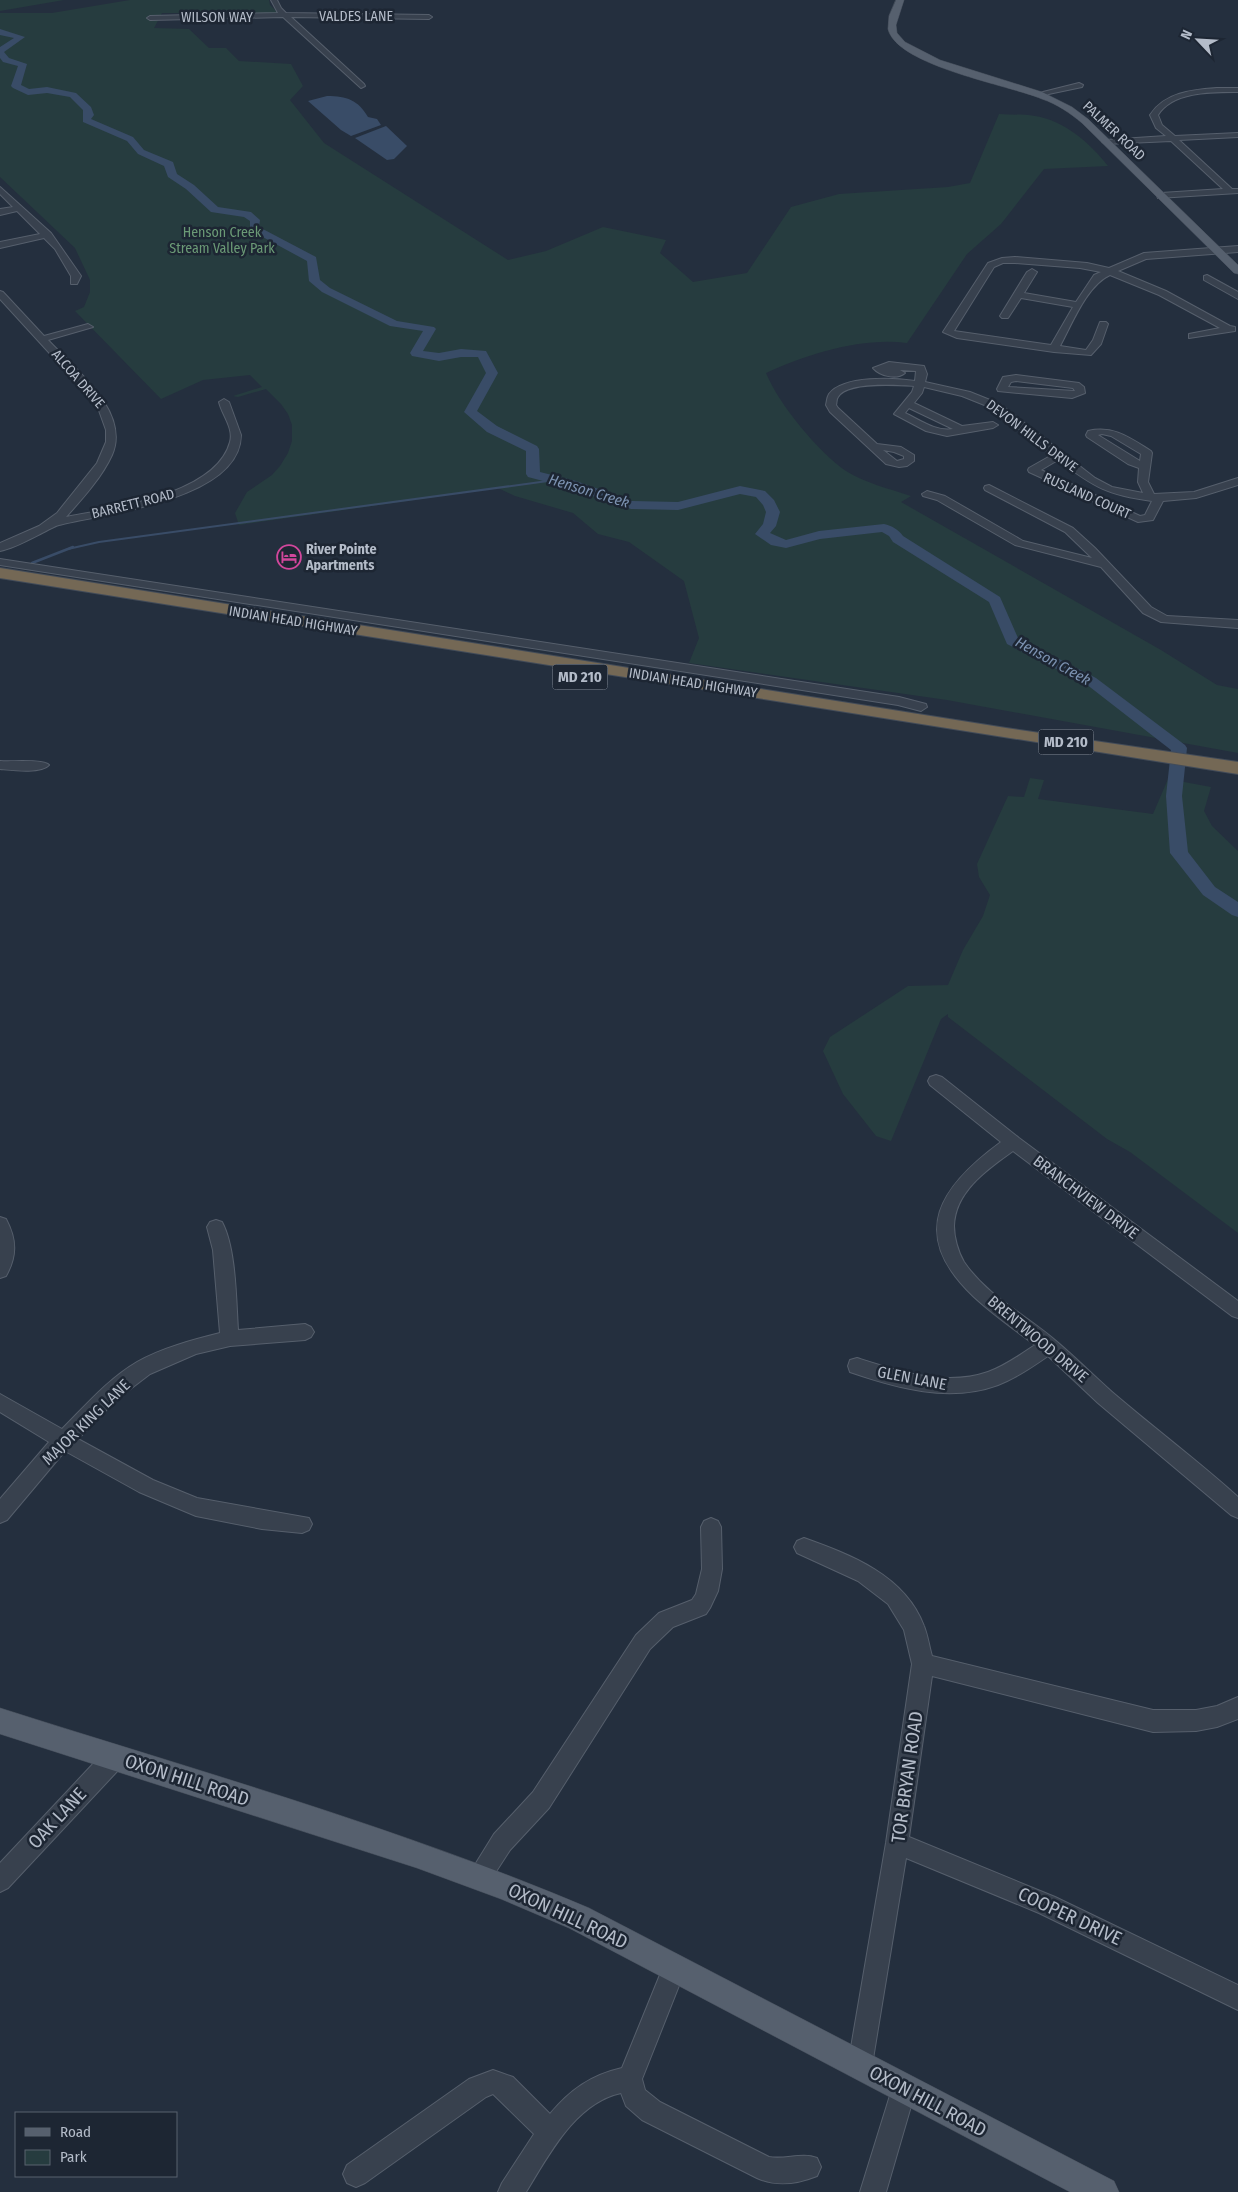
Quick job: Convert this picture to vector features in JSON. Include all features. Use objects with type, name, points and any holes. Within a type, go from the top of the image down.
[{"type":"highway","name":"INDIAN HEAD HIGHWAY","points":[[0,573],[972,727],[1160,763]]},
{"type":"highway","name":"INDIAN HEAD HIGHWAY","points":[[0,589],[1160,763],[1190,767],[1238,768]]},
{"type":"highway","points":[[904,716],[918,714],[921,707],[942,717],[972,727]]},
{"type":"highway","name":"INDIAN HEAD HIGHWAY","points":[[1190,767],[1238,782]]},
{"type":"main road","name":"PALMER ROAD","points":[[900,0],[892,27],[898,40],[910,50],[938,63],[1039,94],[1075,113],[1238,271]]},
{"type":"main road","name":"OXON HILL ROAD","points":[[0,1721],[480,1876],[579,1918],[1103,2192]]},
{"type":"street","points":[[274,0],[275,6],[284,16],[361,86]]},
{"type":"street","name":"WILSON WAY","points":[[150,18],[284,16]]},
{"type":"street","name":"VALDES LANE","points":[[284,16],[422,16],[428,18]]},
{"type":"street","points":[[1039,94],[1079,85]]},
{"type":"street","points":[[1234,191],[1172,138],[1155,120],[1156,110],[1160,105],[1190,94],[1238,90]]},
{"type":"street","points":[[1106,142],[1238,135]]},
{"type":"street","points":[[0,190],[62,251],[74,274],[74,282]]},
{"type":"street","points":[[1161,196],[1234,191]]},
{"type":"street","points":[[0,212],[19,208]]},
{"type":"street","points":[[0,245],[48,236]]},
{"type":"street","points":[[1054,349],[1094,280],[1144,256],[1238,250]]},
{"type":"street","points":[[1103,324],[1101,335],[1090,353],[957,335],[948,332],[991,265],[996,262],[1010,260],[1079,266],[1109,272],[1154,288],[1233,329]]},
{"type":"street","points":[[1005,316],[1032,272]]},
{"type":"street","points":[[1207,278],[1238,296]]},
{"type":"street","name":"ALCOA DRIVE","points":[[0,294],[102,404],[108,414],[112,427],[111,448],[104,463],[55,522],[0,548]]},
{"type":"street","points":[[1018,295],[1078,305]]},
{"type":"street","points":[[43,339],[88,327]]},
{"type":"street","points":[[1192,336],[1233,329]]},
{"type":"street","points":[[921,375],[917,392],[909,404],[900,410],[899,414],[941,432],[950,433],[961,429],[993,425]]},
{"type":"street","name":"DEVON HILLS DRIVE","points":[[874,447],[834,410],[831,405],[833,396],[841,389],[861,383],[889,381],[921,375],[982,399],[1007,414],[1083,475],[1103,486],[1123,493],[1155,498],[1196,495],[1235,481]]},
{"type":"street","points":[[982,399],[1002,389],[1072,396],[1080,393],[1079,387],[1074,385],[1016,378],[1007,379],[1002,389]]},
{"type":"street","name":"BARRETT ROAD","points":[[55,522],[165,498],[192,487],[212,474],[234,451],[236,440],[236,429],[225,410],[224,402]]},
{"type":"street","points":[[1144,466],[1132,462],[1092,437],[1092,433],[1109,431],[1147,453],[1143,482],[1155,498]]},
{"type":"street","name":"RUSLAND COURT","points":[[1059,455],[1033,470],[1138,519],[1150,518],[1155,498]]},
{"type":"street","points":[[989,488],[1069,530],[1147,610],[1156,616],[1238,624]]},
{"type":"street","points":[[927,494],[941,498],[1019,543],[1105,565]]},
{"type":"street","points":[[0,562],[899,701],[921,707]]},
{"type":"street","points":[[0,765],[16,767],[42,765]]},
{"type":"street","name":"BRANCHVIEW DRIVE","points":[[936,1081],[1013,1142],[1238,1311]]},
{"type":"street","name":"BRENTWOOD DRIVE","points":[[1013,1142],[967,1179],[957,1191],[950,1206],[946,1221],[947,1237],[949,1248],[958,1266],[987,1297],[1048,1346],[1238,1509]]},
{"type":"street","points":[[0,1224],[7,1250],[0,1271]]},
{"type":"street","points":[[216,1227],[222,1250],[230,1338]]},
{"type":"street","name":"MAJOR KING LANE","points":[[0,1514],[64,1440],[109,1394],[143,1368],[193,1347],[230,1338],[305,1332]]},
{"type":"street","name":"GLEN LANE","points":[[857,1366],[926,1384],[948,1386],[972,1385],[993,1378],[1048,1346]]},
{"type":"street","points":[[0,1402],[146,1486],[196,1507],[262,1520],[302,1524]]},
{"type":"street","points":[[480,1876],[502,1842],[542,1800],[642,1642],[666,1620],[699,1607],[703,1602],[708,1591],[712,1568],[711,1527]]},
{"type":"street","name":"TOR BRYAN ROAD","points":[[804,1547],[865,1574],[895,1597],[914,1627],[923,1664],[897,1844],[860,2065]]},
{"type":"street","points":[[923,1664],[1153,1721],[1179,1723],[1210,1719],[1238,1708]]},
{"type":"street","name":"OAK LANE","points":[[0,1880],[115,1757]]},
{"type":"street","name":"COOPER DRIVE","points":[[897,1844],[1047,1905],[1238,1998]]},
{"type":"street","points":[[674,1968],[630,2079],[635,2098],[651,2111],[766,2169],[778,2172],[791,2172],[808,2167]]},
{"type":"street","points":[[511,2192],[551,2133],[573,2108],[590,2092],[630,2079]]},
{"type":"street","points":[[356,2174],[478,2088],[493,2082],[504,2086],[551,2133]]},
{"type":"street","points":[[873,2192],[904,2089]]},
{"type":"green space","points":[[0,0],[64,0],[0,11]]},
{"type":"green space","name":"Henson Creek Stream Valley Park","points":[[130,0],[269,0],[270,5],[278,13],[162,13],[154,28],[189,29],[209,48],[226,48],[239,61],[291,64],[303,86],[290,100],[324,143],[508,260],[546,251],[603,227],[666,240],[660,253],[693,282],[747,273],[791,207],[839,194],[948,187],[970,183],[999,114],[1030,115],[1046,118],[1076,134],[1094,149],[1108,166],[1044,169],[1001,224],[967,254],[907,343],[872,342],[853,345],[799,359],[766,373],[780,398],[800,426],[835,463],[846,471],[869,482],[911,496],[901,502],[1161,650],[1217,685],[1238,689],[1238,753],[947,700],[689,663],[699,638],[684,581],[629,542],[598,534],[573,513],[515,496],[498,488],[239,525],[235,513],[247,492],[272,475],[288,453],[292,441],[292,425],[288,414],[266,389],[238,397],[233,396],[262,387],[250,375],[203,380],[161,399],[75,311],[84,307],[90,292],[90,280],[75,248],[0,177],[0,13],[52,13]]},
{"type":"green space","points":[[1030,778],[1044,780],[1038,799],[1153,814],[1168,779],[1211,787],[1204,811],[1212,826],[1238,851],[1238,1233],[1130,1152],[1107,1139],[948,1017],[948,1014],[941,1019],[891,1141],[876,1136],[843,1094],[823,1051],[830,1037],[908,986],[948,985],[963,950],[983,916],[990,895],[979,877],[977,864],[1008,796],[1024,797]]},
{"type":"water","points":[[327,96],[351,100],[368,117],[377,119],[381,125],[351,136],[341,130],[308,101]]},
{"type":"water","points":[[386,126],[407,146],[394,159],[387,160],[355,138]]},
{"type":"waterway","name":"Henson Creek","points":[[0,32],[21,37],[0,51]]},
{"type":"waterway","name":"Henson Creek","points":[[0,53],[6,60],[23,64],[16,86],[28,92],[47,90],[73,95],[88,109],[89,115],[86,120],[130,139],[141,152],[169,164],[172,175],[190,187],[215,210],[247,214],[255,220],[254,228],[312,259],[315,281],[326,290],[394,324],[430,329],[416,353],[439,357],[461,353],[482,354],[492,373],[470,412],[492,429],[532,449],[533,474],[571,484],[631,505],[678,506],[740,490],[760,494],[769,503],[773,512],[769,526],[765,528],[762,534],[776,542],[786,544],[819,535],[884,528],[894,533],[898,539],[995,600],[1012,641],[1091,681],[1179,748],[1174,796],[1179,853],[1209,891],[1238,911]]},
{"type":"waterway","points":[[68,549],[99,542],[555,480]]},
{"type":"waterway","points":[[32,563],[73,547]]},
{"type":"place","name":"River Pointe Apartments","points":[[289,557]]}]
